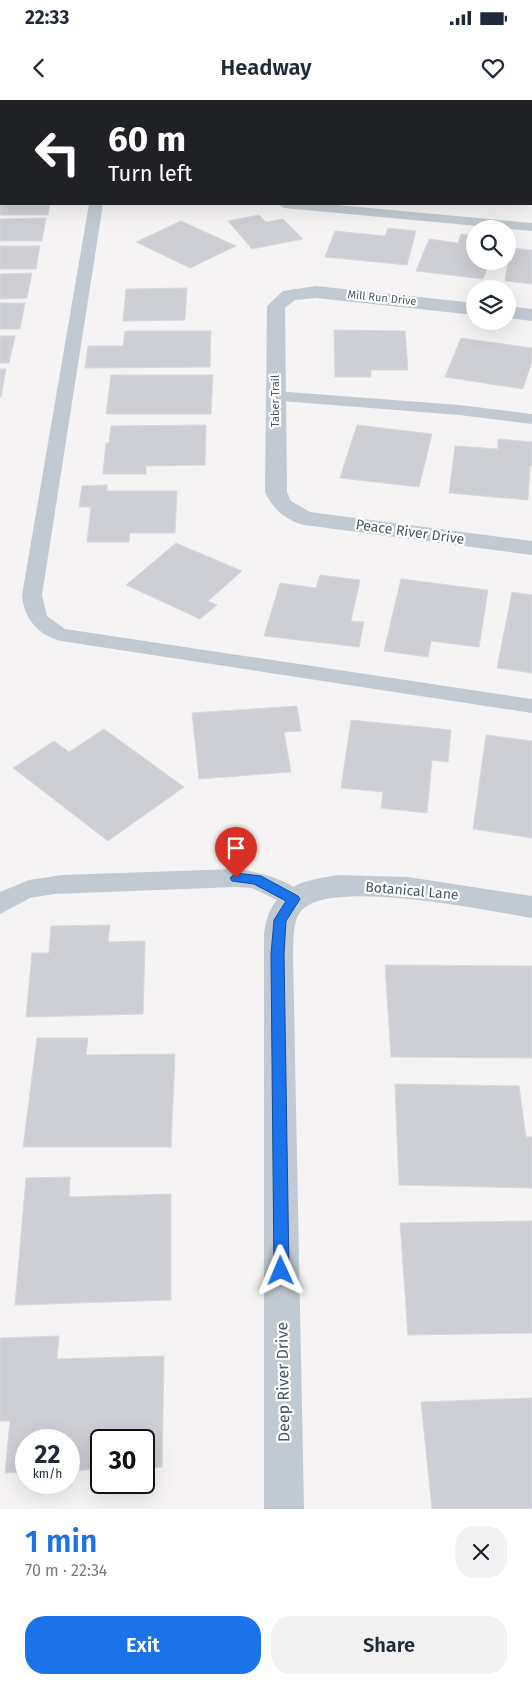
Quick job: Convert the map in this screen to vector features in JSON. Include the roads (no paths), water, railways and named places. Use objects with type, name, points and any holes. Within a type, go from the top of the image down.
[{"type":"street","name":"Mill Run Drive","points":[[290,295],[326,292],[466,308]]},
{"type":"street","name":"Taber Trail","points":[[289,510],[282,505],[276,492],[275,312],[276,306],[290,295]]},
{"type":"street","points":[[516,313],[532,315]]},
{"type":"street","name":"Peace River Drive","points":[[289,510],[304,518],[532,548]]},
{"type":"street","name":"Botanical Lane","points":[[294,899],[315,889],[375,887],[448,892],[532,907]]},
{"type":"street","name":"Deep River Drive","points":[[284,1509],[278,954],[280,920],[294,899]]},
{"type":"lane","points":[[96,205],[32,595],[32,608],[40,621],[49,630],[61,635],[532,706]]},
{"type":"lane","points":[[295,205],[532,227]]},
{"type":"lane","points":[[275,396],[459,410],[532,419]]},
{"type":"lane","points":[[0,905],[6,899],[35,887],[62,884],[236,878],[256,880],[294,899]]}]
